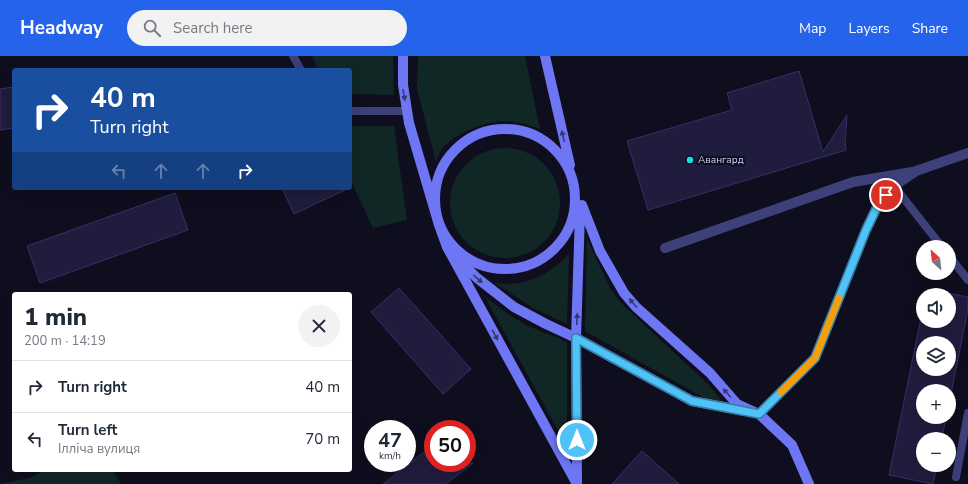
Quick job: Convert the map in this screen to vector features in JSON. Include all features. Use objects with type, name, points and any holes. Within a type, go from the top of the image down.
[{"type":"main road","points":[[403,56],[402,85],[409,123],[439,225],[447,247],[577,484]]},
{"type":"main road","points":[[545,56],[580,212],[576,338],[577,484]]},
{"type":"main road","points":[[759,414],[692,401],[576,338],[514,307],[477,278],[459,261],[448,247],[439,225],[434,207],[435,188],[441,169],[452,152],[467,140],[486,131],[506,128],[526,132],[544,140],[559,153],[569,170],[600,251],[624,293],[636,307],[710,373],[737,404],[759,414],[792,445],[809,484]]},
{"type":"main road","points":[[439,225],[451,245],[468,261],[490,269],[512,270],[534,264],[553,252],[567,234],[575,212],[575,188]]},
{"type":"street","points":[[665,248],[853,182],[916,171],[968,153]]},
{"type":"street","points":[[759,414],[815,358],[866,230],[878,205],[894,186],[916,171]]},
{"type":"lane","points":[[293,56],[300,68]]},
{"type":"lane","points":[[352,111],[407,111]]},
{"type":"lane","points":[[894,186],[936,240]]},
{"type":"lane","points":[[956,265],[968,280]]},
{"type":"lane","points":[[956,477],[968,413]]},
{"type":"green space","points":[[312,56],[393,56],[394,95],[352,94],[352,68],[317,68]]},
{"type":"green space","points":[[418,56],[525,56],[540,129],[507,121],[499,121],[480,126],[471,129],[446,144],[441,150],[436,162],[417,89]]},
{"type":"green space","points":[[352,126],[394,126],[407,220],[373,228],[352,183]]},
{"type":"green space","points":[[505,148],[526,152],[536,157],[544,164],[551,172],[556,182],[560,203],[556,224],[551,234],[544,242],[536,249],[526,254],[505,258],[484,254],[474,249],[466,242],[459,234],[454,224],[450,203],[454,182],[459,172],[466,164],[474,157],[484,152]]},
{"type":"green space","points":[[587,239],[610,288],[621,303],[708,384],[733,414],[585,331]]},
{"type":"green space","points":[[569,254],[567,324],[533,308],[495,283],[517,283],[536,278],[553,268]]},
{"type":"green space","points":[[485,297],[526,325],[567,342],[567,447]]},
{"type":"green space","points":[[41,472],[113,472],[121,484],[0,484],[29,478]]},
{"type":"building","points":[[799,71],[823,152],[847,115],[846,150],[648,210],[627,141],[732,110],[727,93]]},
{"type":"building","points":[[12,87],[12,128],[0,130],[0,89]]},
{"type":"building","points":[[283,190],[345,190],[294,214]]},
{"type":"building","points":[[175,193],[188,230],[40,283],[27,246]]},
{"type":"building","points":[[399,288],[471,369],[443,394],[371,312]]},
{"type":"building","points":[[956,295],[968,297],[968,309],[956,369],[956,336],[917,336],[919,328],[956,328]]},
{"type":"building","points":[[916,342],[916,376],[955,376],[953,384],[916,384],[916,424],[945,424],[943,432],[916,432],[916,472],[936,472],[933,484],[889,475]]},
{"type":"building","points":[[642,451],[679,484],[612,484]]},
{"type":"building","points":[[424,452],[424,472],[461,472],[446,484],[383,484],[398,472],[416,472],[416,458]]},
{"type":"slow traffic","points":[[781,392],[815,358],[839,298]]},
{"type":"place","name":"Авангард","points":[[690,160]]},
{"type":"route","points":[[577,440],[576,338],[692,401],[759,414],[815,358],[866,230],[878,205],[886,195]]}]
